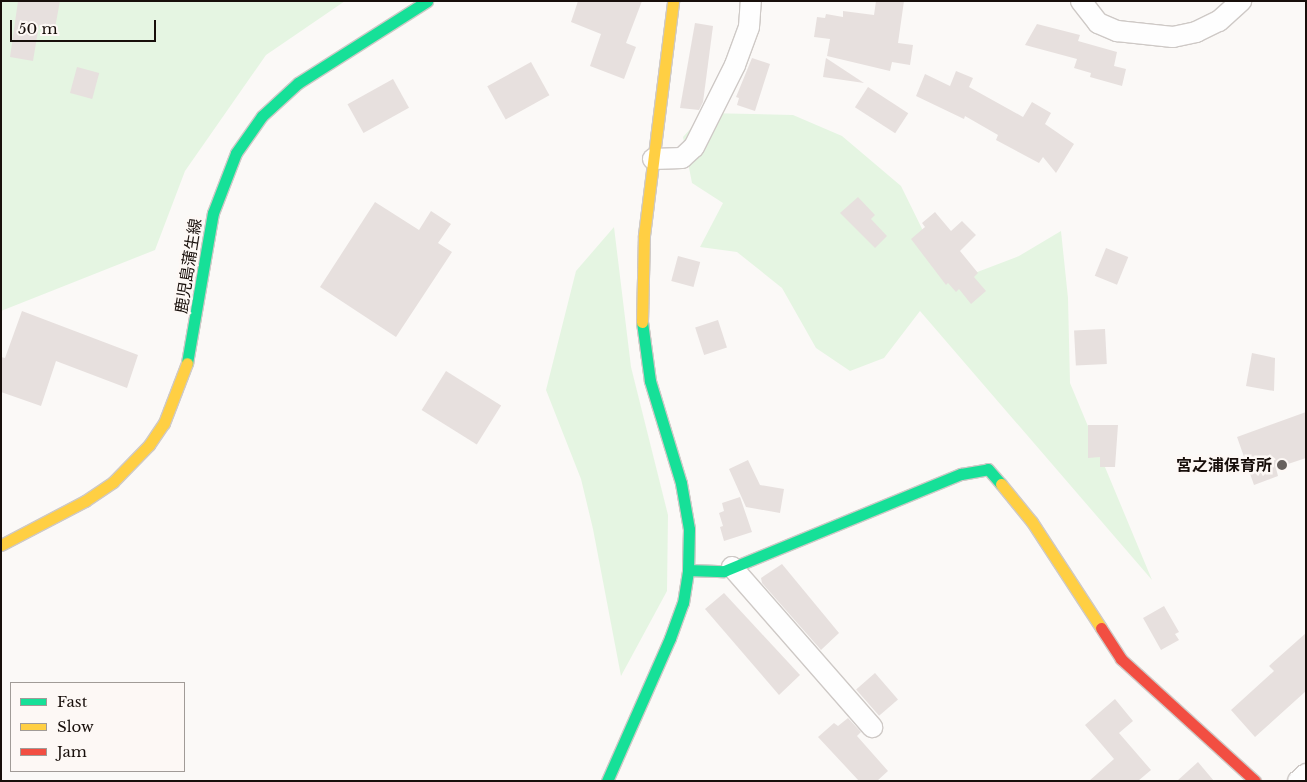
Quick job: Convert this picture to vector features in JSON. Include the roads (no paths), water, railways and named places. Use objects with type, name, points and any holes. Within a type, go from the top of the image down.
[{"type":"street","name":"鹿児島蒲生線","points":[[1,545],[85,501],[113,482],[149,445],[164,423],[186,370],[213,213],[236,153],[262,116],[298,82],[330,60],[427,1]]},
{"type":"street","points":[[607,781],[670,638],[683,603],[688,570],[689,529],[681,483],[650,381],[642,335],[644,235],[673,1]]},
{"type":"street","points":[[653,159],[682,158],[694,147],[735,65],[749,27],[751,1]]},
{"type":"street","points":[[1081,1],[1098,23],[1117,31],[1173,37],[1196,32],[1219,21],[1241,1]]},
{"type":"street","points":[[688,570],[724,571],[961,474],[988,469],[1032,522],[1121,659],[1256,781]]},
{"type":"street","points":[[732,568],[872,727]]},
{"type":"street","points":[[1298,781],[1306,774]]},
{"type":"place","name":"宮之浦保育所","points":[[1282,465]]}]
